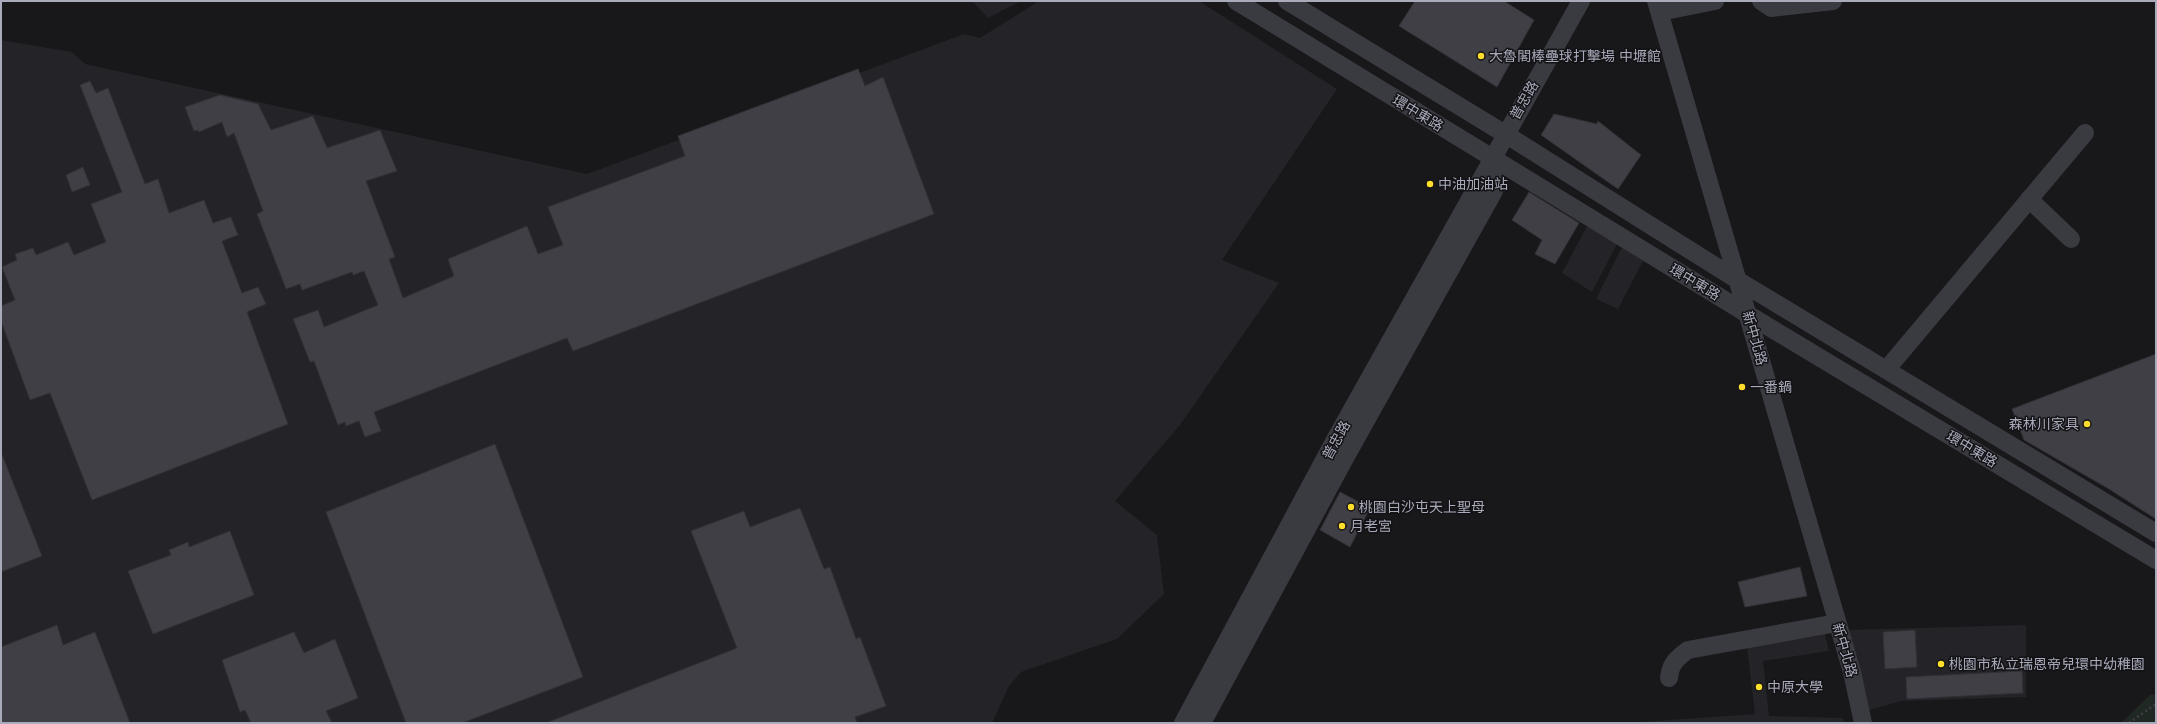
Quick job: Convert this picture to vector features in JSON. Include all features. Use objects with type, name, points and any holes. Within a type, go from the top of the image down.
[{"type":"street","name":"環中東路","points":[[1236,1],[1749,315],[2156,560]]},
{"type":"street","name":"環中東路","points":[[1287,1],[1505,134],[1739,281],[2156,533]]},
{"type":"street","name":"普忠路","points":[[1183,723],[1336,438],[1491,158],[1581,1]]},
{"type":"street","points":[[1658,7],[1715,1]]},
{"type":"street","points":[[1761,1],[1771,8],[1833,1]]},
{"type":"street","name":"新中北路","points":[[1658,7],[1749,315],[1837,623],[1863,723]]},
{"type":"street","points":[[1886,370],[2085,133]]},
{"type":"street","name":"普忠路","points":[[1202,723],[1344,460],[1494,191],[1491,158]]},
{"type":"street","points":[[2029,199],[2071,239]]},
{"type":"street","points":[[1669,678],[1670,668],[1679,656],[1688,650],[1837,623]]},
{"type":"path","points":[[2129,723],[2156,704]]},
{"type":"shaded area","points":[[972,1],[1021,1],[988,18]]},
{"type":"shaded area","points":[[1039,1],[1199,1],[1337,89],[1222,260],[1279,283],[1180,425],[1115,501],[1157,535],[1164,594],[1117,639],[1021,672],[1009,686],[992,723],[1,723],[1,40],[72,52],[85,64],[587,174],[964,34],[980,38]]},
{"type":"shaded area","points":[[1587,226],[1617,244],[1592,292],[1562,273]]},
{"type":"shaded area","points":[[1622,247],[1643,261],[1618,309],[1596,299]]},
{"type":"shaded area","name":"桃園市私立瑞恩帝兒環中幼稚園","points":[[2026,625],[2026,697],[1901,701],[1869,710],[1847,630]]},
{"type":"shaded area","name":"中原大學","points":[[1823,626],[1829,651],[1763,661],[1769,716],[1843,718],[1844,723],[1626,723],[1755,714],[1746,638]]},
{"type":"shaded area","points":[[2156,694],[2156,723],[2121,723],[2150,695]]},
{"type":"building","name":"大魯閣棒壘球打擊場 中壢館","points":[[1415,1],[1504,1],[1534,20],[1497,87],[1399,26]]},
{"type":"building","points":[[858,69],[865,86],[883,77],[934,214],[573,351],[567,338],[374,412],[381,431],[365,437],[359,421],[346,426],[345,422],[338,425],[314,361],[310,362],[293,319],[318,310],[324,327],[378,305],[364,271],[353,275],[352,272],[302,290],[300,284],[286,289],[257,214],[263,211],[234,133],[227,137],[222,122],[199,132],[198,130],[194,131],[185,107],[220,95],[258,104],[271,130],[313,116],[327,148],[380,130],[397,171],[366,181],[395,257],[389,259],[403,298],[454,276],[448,259],[527,226],[538,254],[563,245],[548,207],[685,156],[678,136]]},
{"type":"building","points":[[90,81],[96,93],[108,88],[145,184],[158,179],[169,213],[204,200],[213,223],[231,217],[238,235],[222,241],[242,293],[258,287],[266,304],[247,312],[288,424],[92,500],[50,393],[30,400],[1,321],[1,306],[15,300],[2,267],[17,260],[15,254],[33,248],[36,255],[68,242],[74,255],[106,242],[91,204],[122,192],[80,85]]},
{"type":"building","points":[[1554,114],[1597,124],[1598,121],[1641,155],[1618,189],[1541,135]]},
{"type":"building","points":[[83,167],[90,185],[72,192],[66,175]]},
{"type":"building","points":[[1529,192],[1579,223],[1555,264],[1535,254],[1542,240],[1512,220]]},
{"type":"building","name":"森林川家具","points":[[2156,354],[2156,519],[2109,489],[2024,440],[2012,409]]},
{"type":"building","points":[[495,444],[583,677],[462,723],[406,723],[326,512]]},
{"type":"building","points":[[1,452],[42,556],[1,572]]},
{"type":"building","name":"月老宮","points":[[1340,492],[1370,508],[1350,547],[1320,530]]},
{"type":"building","points":[[800,508],[824,569],[830,567],[856,639],[860,637],[886,706],[855,717],[857,723],[546,723],[737,648],[691,531],[744,511],[750,527]]},
{"type":"building","points":[[230,531],[254,595],[153,634],[128,571],[171,555],[169,550],[188,542],[189,547]]},
{"type":"building","points":[[1800,567],[1807,596],[1745,607],[1738,582]]},
{"type":"building","points":[[57,625],[63,645],[95,632],[130,723],[1,723],[1,647]]},
{"type":"building","points":[[1915,630],[1917,667],[1885,669],[1883,632]]},
{"type":"building","points":[[294,632],[304,653],[335,639],[358,698],[326,711],[332,723],[251,723],[245,710],[240,712],[222,660]]},
{"type":"building","points":[[2022,671],[2023,693],[1907,699],[1906,677]]},
{"type":"place","name":"大魯閣棒壘球打擊場 中壢館","points":[[1481,56]]},
{"type":"place","name":"中油加油站","points":[[1430,184]]},
{"type":"place","name":"一番鍋","points":[[1742,387]]},
{"type":"place","name":"森林川家具","points":[[2087,424]]},
{"type":"place","name":"桃園白沙屯天上聖母","points":[[1351,507]]},
{"type":"place","name":"月老宮","points":[[1342,526]]},
{"type":"place","name":"桃園市私立瑞恩帝兒環中幼稚園","points":[[1941,664]]},
{"type":"place","name":"中原大學","points":[[1759,687]]}]
